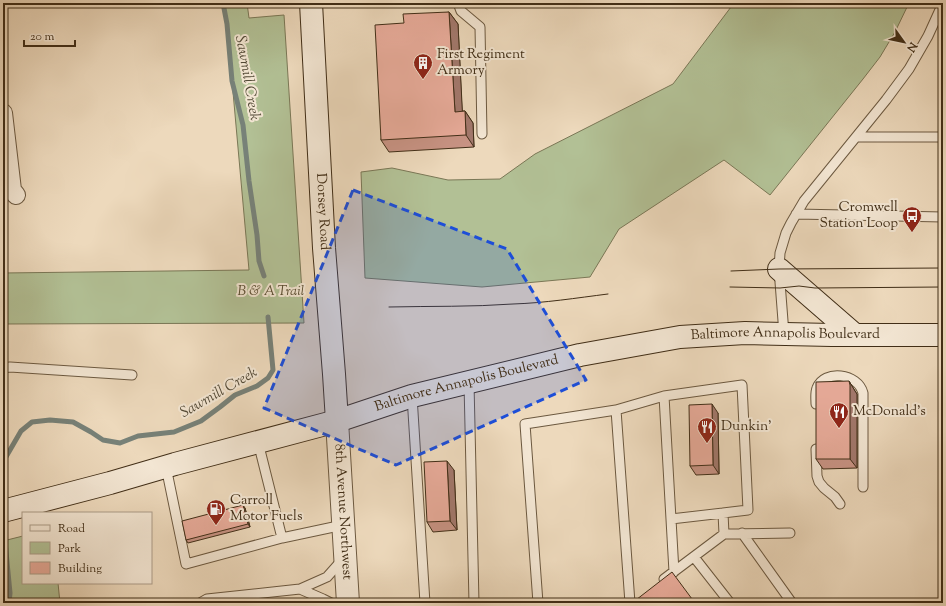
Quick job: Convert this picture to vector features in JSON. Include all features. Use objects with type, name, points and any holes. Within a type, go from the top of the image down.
[{"type":"main road","name":"Dorsey Road","points":[[311,3],[336,421]]},
{"type":"main road","points":[[779,269],[855,335]]},
{"type":"main road","name":"Baltimore Annapolis Boulevard","points":[[3,510],[110,483],[336,421],[412,396],[580,355],[680,337],[745,333],[943,335]]},
{"type":"main road","name":"8th Avenue Northwest","points":[[336,421],[348,603]]},
{"type":"street","points":[[3,113],[12,190],[16,195]]},
{"type":"lane","points":[[458,3],[461,10],[480,27],[482,134]]},
{"type":"lane","points":[[784,334],[779,269],[780,253],[791,222],[804,201],[886,100],[909,69],[928,36],[943,3]]},
{"type":"lane","points":[[856,137],[943,136]]},
{"type":"lane","points":[[796,214],[943,216]]},
{"type":"lane","points":[[3,368],[10,367],[132,375]]},
{"type":"lane","points":[[816,416],[816,390],[825,379],[831,377],[851,378],[860,385],[863,393],[863,487]]},
{"type":"lane","points":[[468,383],[474,603]]},
{"type":"lane","points":[[538,603],[525,424],[616,410],[664,396],[742,385],[748,510],[671,519]]},
{"type":"lane","points":[[412,396],[425,603]]},
{"type":"lane","points":[[664,396],[674,572]]},
{"type":"lane","points":[[616,410],[633,602]]},
{"type":"lane","points":[[816,438],[817,476],[819,482],[835,497],[840,504]]},
{"type":"lane","points":[[258,442],[282,538]]},
{"type":"lane","points":[[166,467],[186,564],[282,538],[343,525]]},
{"type":"lane","points":[[723,513],[724,534]]},
{"type":"lane","points":[[742,533],[792,603]]},
{"type":"lane","points":[[656,585],[724,534],[790,533]]},
{"type":"lane","points":[[200,603],[207,599],[300,589],[327,577],[345,556]]},
{"type":"lane","points":[[694,557],[730,603]]},
{"type":"lane","points":[[300,589],[331,603]]},
{"type":"highlighted area","points":[[353,190],[507,249],[586,380],[396,465],[264,408]]},
{"type":"green space","name":"B & A Trail","points":[[225,3],[247,3],[249,18],[284,15],[304,323],[3,324],[3,273],[249,270]]},
{"type":"green space","points":[[734,3],[909,3],[895,32],[880,57],[770,195],[724,160],[619,229],[590,277],[482,287],[365,278],[361,172],[392,168],[448,180],[500,179],[535,154],[673,84]]},
{"type":"green space","points":[[22,536],[22,584],[58,584],[60,603],[3,603],[3,541]]},
{"type":"building","name":"First Regiment Armory","points":[[449,12],[455,112],[465,111],[466,135],[381,140],[375,25],[404,23],[403,14]]},
{"type":"building","name":"McDonald's","points":[[849,381],[850,459],[816,459],[816,382]]},
{"type":"building","name":"Dunkin'","points":[[712,404],[713,465],[690,466],[689,405]]},
{"type":"building","points":[[447,461],[450,521],[427,522],[424,462]]},
{"type":"building","name":"Carroll Motor Fuels","points":[[243,505],[248,524],[186,540],[182,521]]},
{"type":"building","points":[[672,572],[695,603],[632,603]]},
{"type":"waterway","name":"Sawmill Creek","points":[[223,3],[227,24],[232,81],[243,125],[259,261],[264,276]]},
{"type":"waterway","name":"Sawmill Creek","points":[[3,462],[21,431],[32,422],[50,420],[73,422],[103,440],[120,443],[138,436],[174,432],[201,421],[235,395],[257,386],[268,378],[273,370],[268,317]]},
{"type":"waterway","name":"Sawmill Creek","points":[[4,531],[10,593],[9,603]]},
{"type":"tram line","points":[[731,271],[779,269],[943,268]]},
{"type":"tram line","points":[[730,287],[943,287]]},
{"type":"tram line","points":[[389,307],[467,306],[525,303],[608,294]]},
{"type":"place","name":"First Regiment Armory","points":[[423,80]]},
{"type":"place","name":"Cromwell Station Loop","points":[[912,233]]},
{"type":"place","name":"McDonald's","points":[[839,429]]},
{"type":"place","name":"Dunkin'","points":[[707,444]]},
{"type":"place","name":"Carroll Motor Fuels","points":[[216,526]]}]
